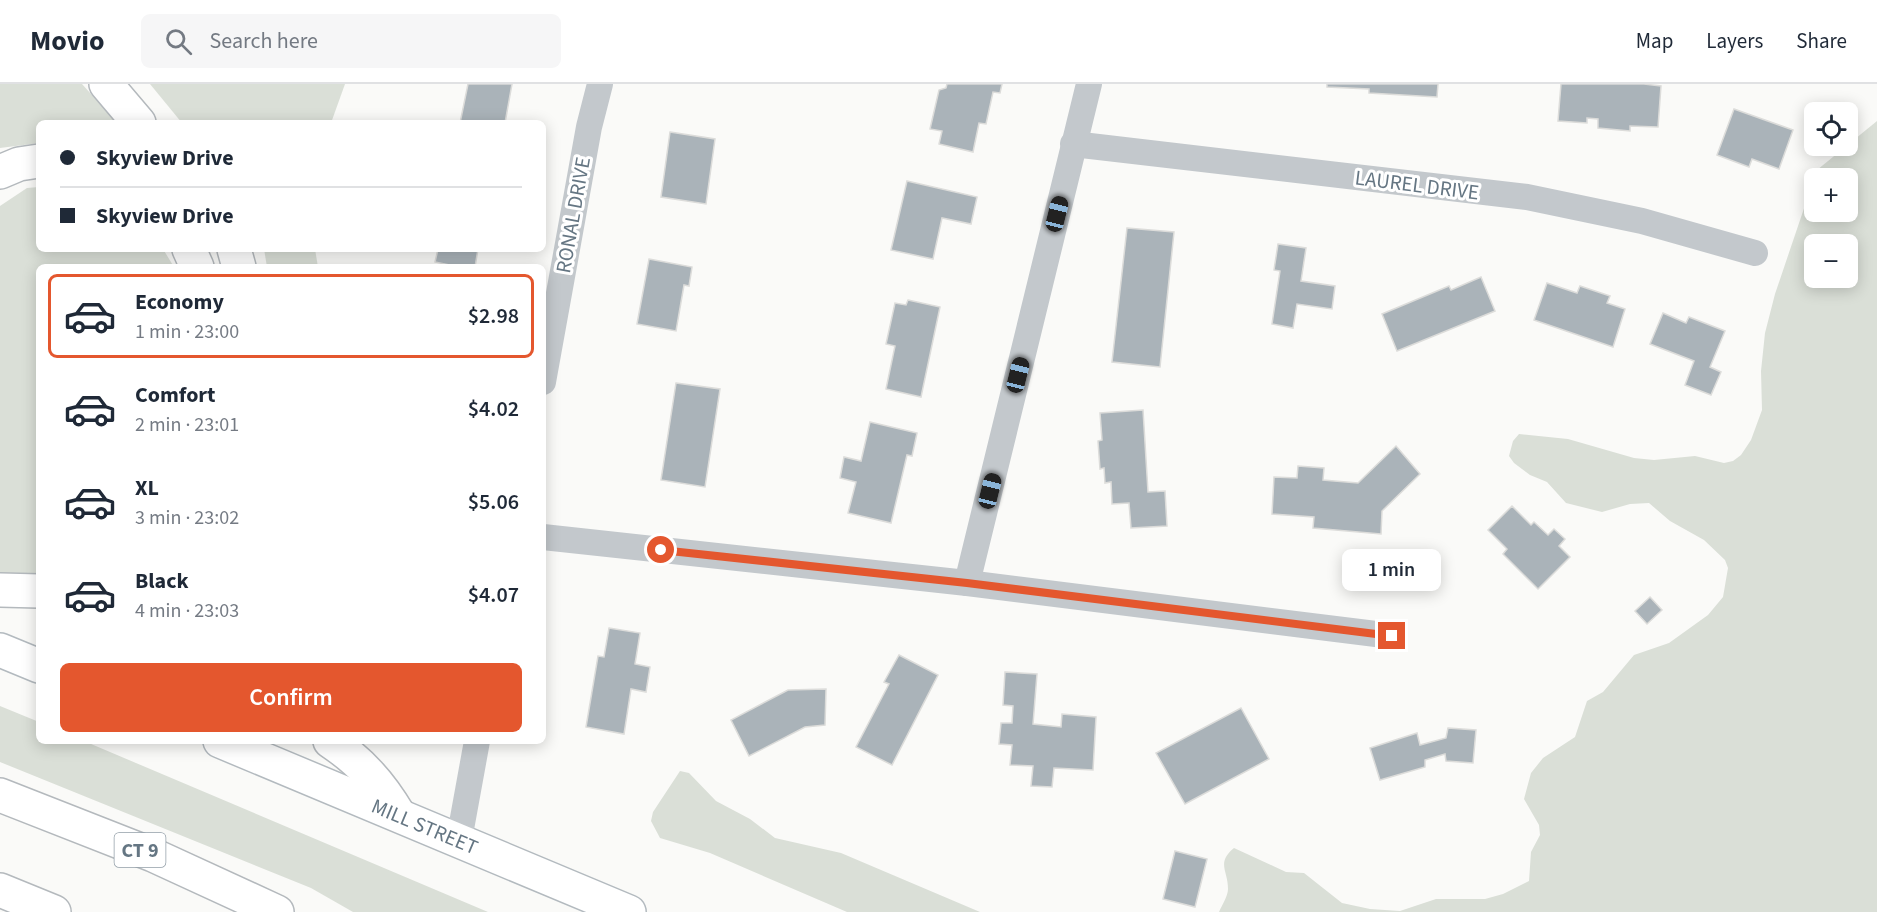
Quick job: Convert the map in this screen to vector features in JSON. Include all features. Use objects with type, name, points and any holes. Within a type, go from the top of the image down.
[{"type":"main road","points":[[106,84],[136,120]]},
{"type":"main road","points":[[0,171],[36,161]]},
{"type":"main road","points":[[0,590],[36,591]]},
{"type":"main road","points":[[0,650],[36,665]]},
{"type":"main road","name":"MILL STREET","points":[[227,744],[628,912]]},
{"type":"main road","points":[[334,744],[360,763],[375,779],[399,815]]},
{"type":"main road","name":"CT 9","points":[[0,795],[153,855],[277,912]]},
{"type":"main road","points":[[0,891],[54,912]]},
{"type":"street","name":"RONAL DRIVE","points":[[546,365],[589,128],[600,84]]},
{"type":"street","points":[[967,583],[1089,84]]},
{"type":"street","name":"LAUREL DRIVE","points":[[1073,144],[1527,197],[1642,220],[1755,253]]},
{"type":"street","points":[[546,537],[967,583],[1392,636]]},
{"type":"street","points":[[459,840],[476,744]]},
{"type":"shaded area","points":[[0,84],[82,84],[114,120],[36,120],[36,143],[0,148]]},
{"type":"shaded area","points":[[150,84],[345,84],[332,120],[180,120]]},
{"type":"shaded area","points":[[1877,121],[1877,912],[1219,912],[1228,892],[1225,858],[1234,848],[1286,872],[1304,873],[1342,903],[1370,909],[1400,911],[1436,899],[1485,899],[1503,894],[1529,881],[1531,852],[1540,835],[1539,825],[1524,799],[1531,773],[1543,758],[1575,737],[1587,701],[1603,692],[1634,655],[1669,643],[1708,615],[1723,597],[1728,568],[1725,560],[1704,540],[1670,521],[1649,503],[1630,504],[1602,512],[1566,503],[1547,482],[1530,475],[1514,463],[1509,456],[1513,441],[1519,434],[1568,439],[1634,458],[1654,460],[1695,456],[1724,463],[1733,461],[1741,455],[1751,440],[1762,410],[1761,371],[1765,333],[1775,294],[1804,208],[1804,222],[1858,222],[1858,168],[1819,168],[1834,156],[1858,156],[1858,137]]},
{"type":"shaded area","points":[[36,187],[36,252],[165,252],[172,264],[36,264],[36,579],[0,574],[0,206],[27,188]]},
{"type":"shaded area","points":[[264,252],[316,252],[318,264],[266,264]]},
{"type":"shaded area","points":[[0,706],[36,721],[36,744],[91,744],[488,912],[353,912],[311,888],[0,762]]},
{"type":"shaded area","points":[[680,771],[689,773],[716,801],[750,819],[775,838],[841,853],[980,912],[847,912],[710,853],[660,838],[651,821],[653,812]]},
{"type":"building","points":[[468,84],[512,84],[506,120],[461,120]]},
{"type":"building","points":[[947,84],[1002,84],[1000,93],[993,92],[986,124],[979,123],[973,152],[939,144],[942,131],[930,129],[939,90],[946,88]]},
{"type":"building","points":[[1327,84],[1438,84],[1437,97],[1369,93],[1369,89],[1327,87]]},
{"type":"building","points":[[1561,84],[1661,86],[1658,127],[1630,126],[1630,131],[1598,128],[1598,119],[1587,118],[1587,123],[1558,121]]},
{"type":"building","points":[[1734,109],[1793,130],[1779,169],[1752,159],[1749,167],[1717,155]]},
{"type":"building","points":[[670,132],[715,139],[706,204],[661,197]]},
{"type":"building","points":[[907,181],[977,197],[971,224],[942,218],[933,259],[891,250]]},
{"type":"building","points":[[1127,228],[1174,232],[1160,367],[1112,362]]},
{"type":"building","points":[[1278,244],[1306,248],[1301,281],[1335,286],[1332,309],[1297,304],[1293,328],[1272,324],[1280,271],[1274,270]]},
{"type":"building","points":[[437,252],[478,252],[476,264],[435,262]]},
{"type":"building","points":[[649,259],[692,267],[689,286],[684,285],[676,331],[637,324]]},
{"type":"building","points":[[1481,277],[1495,311],[1397,351],[1382,314],[1449,286],[1451,290]]},
{"type":"building","points":[[1547,283],[1577,293],[1580,286],[1610,296],[1607,303],[1625,309],[1613,347],[1534,320]]},
{"type":"building","points":[[908,300],[940,307],[921,397],[886,389],[895,346],[886,344],[895,303],[906,305]]},
{"type":"building","points":[[1663,313],[1686,323],[1689,317],[1725,331],[1710,367],[1721,372],[1711,395],[1685,385],[1694,361],[1650,344]]},
{"type":"building","points":[[676,383],[720,389],[705,487],[661,480]]},
{"type":"building","points":[[1143,410],[1148,492],[1165,491],[1167,526],[1131,528],[1129,503],[1112,504],[1111,482],[1105,483],[1104,468],[1100,469],[1098,441],[1102,440],[1100,413]]},
{"type":"building","points":[[870,422],[917,433],[912,456],[907,455],[891,523],[848,513],[856,482],[840,478],[844,457],[861,461]]},
{"type":"building","points":[[1396,446],[1420,474],[1382,511],[1381,534],[1313,528],[1314,517],[1272,514],[1274,477],[1297,478],[1298,466],[1324,468],[1323,480],[1358,483]]},
{"type":"building","points":[[1512,506],[1531,525],[1534,522],[1548,535],[1554,529],[1565,539],[1559,546],[1570,557],[1538,589],[1503,554],[1507,549],[1488,530]]},
{"type":"building","points":[[1650,597],[1662,610],[1647,624],[1635,611]]},
{"type":"building","points":[[609,628],[640,633],[635,664],[650,667],[646,692],[631,689],[624,734],[586,727],[598,656],[604,657]]},
{"type":"building","points":[[899,655],[938,675],[892,765],[856,747],[889,684],[884,682]]},
{"type":"building","points":[[1005,672],[1037,674],[1033,724],[1061,727],[1062,714],[1096,717],[1093,770],[1054,768],[1052,787],[1031,786],[1033,766],[1010,765],[1012,745],[999,744],[1001,723],[1012,723],[1013,706],[1003,705]]},
{"type":"building","points":[[826,689],[825,725],[805,727],[749,756],[731,720],[788,690]]},
{"type":"building","points":[[1241,708],[1269,759],[1185,804],[1156,753]]},
{"type":"building","points":[[1448,728],[1476,730],[1473,763],[1446,761],[1445,754],[1425,760],[1425,767],[1380,780],[1370,748],[1417,733],[1420,745],[1446,738]]},
{"type":"building","points":[[1175,851],[1207,859],[1195,907],[1163,899]]},
{"type":"route","points":[[661,550],[967,583],[1392,636]]}]
